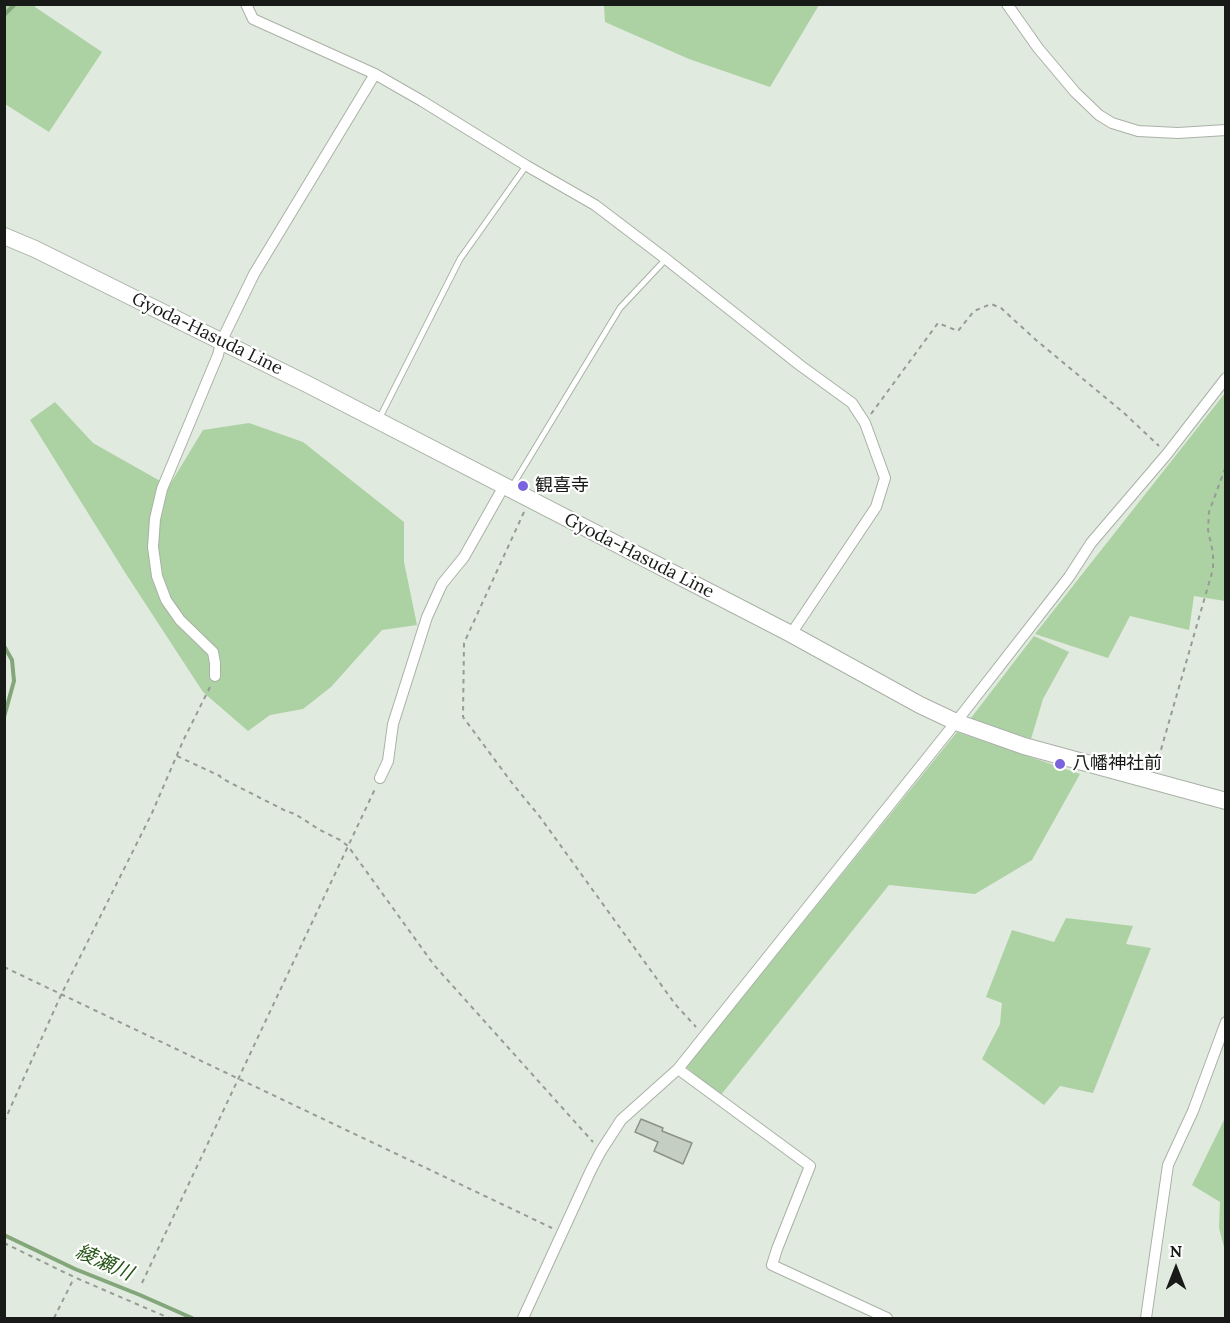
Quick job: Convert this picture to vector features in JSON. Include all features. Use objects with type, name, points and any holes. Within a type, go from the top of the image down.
[{"type":"main road","name":"Gyoda-Hasuda Line","points":[[4,236],[378,421],[791,634],[920,705],[956,722],[1024,746],[1226,801]]},
{"type":"street","points":[[246,4],[253,19],[375,74],[527,166],[595,204],[801,366],[852,403],[865,423],[885,478],[876,507],[791,634]]},
{"type":"street","points":[[1007,4],[1038,48],[1075,92],[1099,115],[1112,123],[1138,132],[1226,130]]},
{"type":"street","points":[[215,676],[216,663],[213,652],[180,620],[166,600],[157,576],[153,547],[155,519],[162,489],[218,356],[221,342],[254,274],[375,74]]},
{"type":"street","points":[[523,1318],[601,1151],[621,1120],[678,1070],[956,722],[1069,577],[1091,543],[1167,454],[1226,378]]},
{"type":"street","points":[[380,778],[388,761],[393,724],[427,617],[442,584],[464,557],[507,488]]},
{"type":"street","points":[[1146,1318],[1168,1165],[1193,1111],[1226,1022]]},
{"type":"street","points":[[678,1070],[810,1166],[772,1265],[887,1318]]},
{"type":"lane","points":[[378,421],[460,258],[527,166]]},
{"type":"lane","points":[[507,488],[620,308],[666,258]]},
{"type":"path","points":[[865,423],[938,323],[958,331],[974,311],[991,303],[1001,308],[1124,413],[1167,454]]},
{"type":"path","points":[[1152,781],[1213,569],[1213,554],[1208,530],[1209,512],[1226,466]]},
{"type":"path","points":[[530,500],[464,643],[463,717],[631,941],[675,1004],[704,1036]]},
{"type":"path","points":[[4,1122],[61,995],[152,813],[215,676]]},
{"type":"path","points":[[177,756],[295,814],[348,846],[434,965],[601,1151]]},
{"type":"path","points":[[142,1283],[380,778]]},
{"type":"path","points":[[4,967],[563,1233]]},
{"type":"path","points":[[4,1243],[74,1277],[168,1318]]},
{"type":"path","points":[[54,1318],[74,1277]]},
{"type":"green space","points":[[604,4],[819,5],[770,87],[689,59],[605,22]]},
{"type":"green space","points":[[4,5],[36,5],[35,7],[102,52],[49,132],[5,104]]},
{"type":"green space","points":[[1225,393],[1225,601],[1194,596],[1189,630],[1130,616],[1108,658],[1035,634]]},
{"type":"green space","points":[[55,402],[93,443],[169,486],[203,430],[249,423],[303,442],[404,522],[404,562],[417,625],[382,630],[331,687],[303,709],[270,715],[248,731],[203,692],[30,420]]},
{"type":"green space","points":[[1034,636],[1069,652],[1043,699],[1031,739],[972,720],[971,718]]},
{"type":"green space","points":[[957,732],[1080,774],[1032,860],[975,894],[889,885],[720,1096],[686,1067]]},
{"type":"green space","points":[[1066,918],[1133,926],[1126,944],[1151,948],[1093,1093],[1060,1086],[1044,1105],[982,1059],[1000,1024],[1002,1003],[986,997],[1012,930],[1054,942]]},
{"type":"green space","points":[[1225,1118],[1225,1251],[1219,1228],[1220,1202],[1192,1185]]},
{"type":"building","points":[[641,1119],[663,1128],[662,1131],[692,1143],[683,1164],[654,1151],[658,1142],[635,1132]]},
{"type":"waterway","points":[[4,15],[15,4]]},
{"type":"waterway","points":[[4,646],[12,660],[14,681],[4,717]]},
{"type":"waterway","name":"綾瀬川","points":[[4,1235],[75,1269],[192,1318]]},
{"type":"place","name":"観喜寺","points":[[523,486]]},
{"type":"place","name":"八幡神社前","points":[[1060,764]]}]
